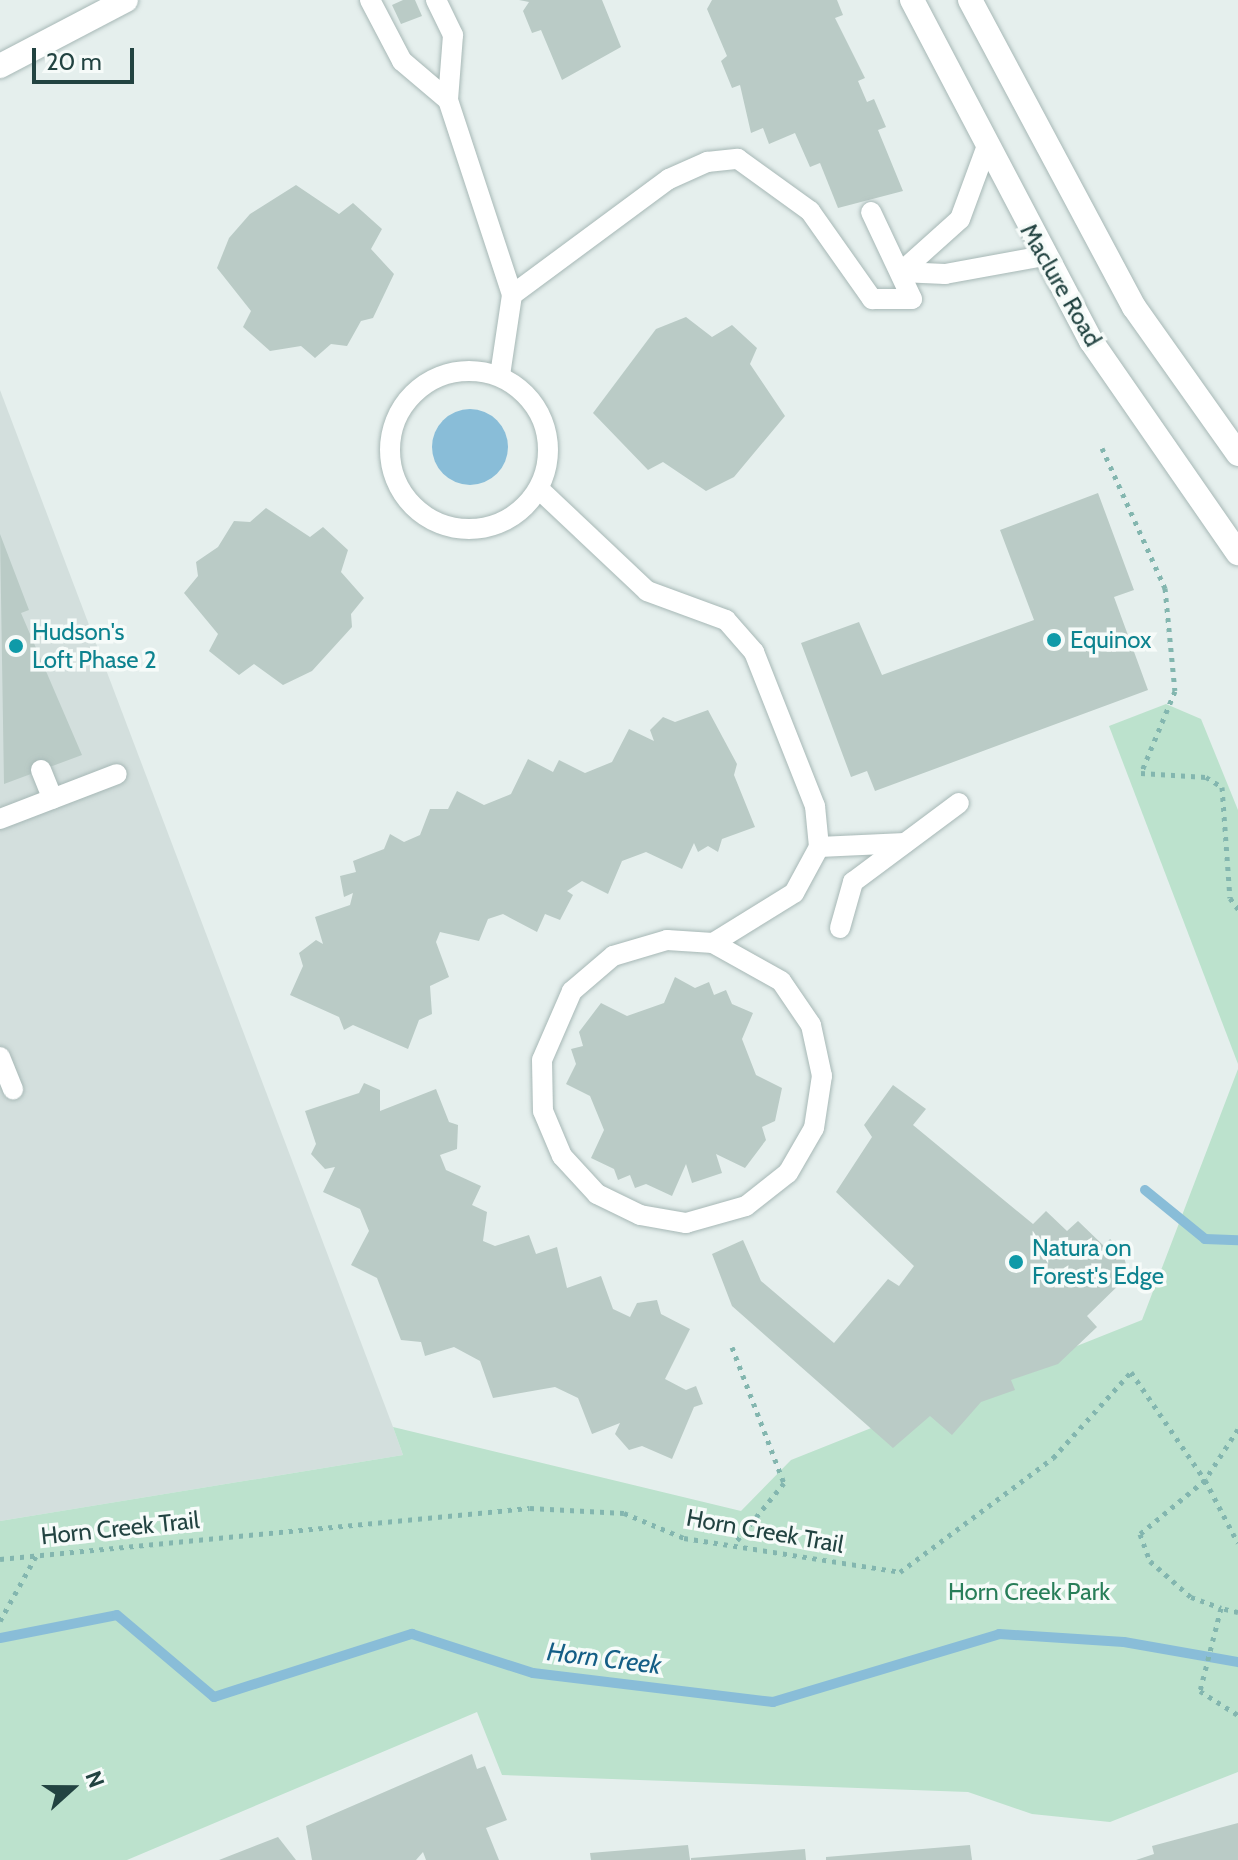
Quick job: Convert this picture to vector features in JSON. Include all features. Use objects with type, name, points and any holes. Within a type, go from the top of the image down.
[{"type":"main road","points":[[0,66],[126,0]]},
{"type":"main road","name":"Maclure Road","points":[[912,0],[985,151],[1091,341],[1238,553]]},
{"type":"main road","points":[[970,0],[1134,307],[1238,454]]},
{"type":"lane","points":[[370,0],[402,61],[448,100]]},
{"type":"lane","points":[[436,0],[453,35],[448,100],[512,295],[500,375]]},
{"type":"lane","points":[[901,272],[924,243],[960,219],[985,151]]},
{"type":"lane","points":[[512,295],[669,179],[707,162],[738,159],[810,211],[872,299],[912,299],[871,212]]},
{"type":"lane","points":[[901,272],[945,274],[1044,256]]},
{"type":"lane","points":[[462,370],[500,375],[534,402],[550,445],[540,490],[511,519],[481,530],[445,527],[412,507],[391,470],[390,434],[404,403],[428,380],[462,370]]},
{"type":"lane","points":[[540,490],[647,591],[726,620],[754,652],[815,806],[819,847],[794,893],[713,943],[667,940],[613,956],[572,991],[542,1060],[543,1111],[562,1156],[597,1194],[640,1215],[686,1223],[746,1206],[788,1173],[814,1128],[822,1076],[811,1025],[781,981],[713,943]]},
{"type":"lane","points":[[41,770],[53,799]]},
{"type":"lane","points":[[0,819],[117,774]]},
{"type":"lane","points":[[840,928],[853,882],[959,803]]},
{"type":"lane","points":[[819,847],[905,843]]},
{"type":"lane","points":[[0,1057],[13,1090]]},
{"type":"path","points":[[1102,448],[1165,588],[1175,691],[1141,773],[1206,777],[1222,787],[1230,898],[1238,909]]},
{"type":"path","points":[[732,1347],[784,1483],[734,1545]]},
{"type":"path","name":"Horn Creek Trail","points":[[0,1559],[530,1508],[624,1513],[684,1538],[900,1572],[1053,1458],[1131,1372],[1205,1480],[1238,1543]]},
{"type":"path","points":[[1238,1429],[1205,1480],[1140,1534],[1166,1579],[1221,1608],[1238,1612]]},
{"type":"path","points":[[0,1621],[36,1555]]},
{"type":"path","points":[[1221,1608],[1200,1691],[1238,1715]]},
{"type":"shaded area","points":[[0,390],[393,1427],[403,1455],[0,1521]]},
{"type":"green space","points":[[1166,704],[1201,719],[1238,810],[1238,1064],[1109,726]]},
{"type":"green space","name":"Horn Creek Park","points":[[1238,1069],[1238,1772],[1110,1822],[1032,1814],[968,1792],[502,1775],[477,1712],[127,1860],[0,1860],[0,1521],[403,1455],[393,1427],[741,1511],[791,1460],[1142,1320]]},
{"type":"water","points":[[470,409],[485,412],[497,420],[505,432],[508,447],[505,462],[497,474],[485,482],[470,485],[455,482],[443,474],[435,462],[432,447],[435,432],[443,420],[455,412]]},
{"type":"building","points":[[403,0],[415,0],[422,16],[401,24],[392,5]]},
{"type":"building","points":[[519,0],[602,0],[621,47],[562,80],[541,30],[532,33],[523,11],[529,2]]},
{"type":"building","points":[[712,0],[837,0],[843,15],[835,18],[865,78],[858,81],[867,102],[874,99],[886,127],[878,130],[903,191],[838,208],[820,163],[810,167],[795,133],[769,144],[763,128],[751,133],[740,85],[732,88],[721,61],[727,56],[707,9]]},
{"type":"building","points":[[296,185],[339,214],[353,203],[382,229],[371,249],[394,274],[373,318],[361,321],[347,346],[331,344],[315,358],[301,346],[270,351],[243,327],[251,311],[217,268],[229,238],[250,214]]},
{"type":"building","points":[[686,317],[712,337],[732,325],[757,348],[750,364],[785,416],[734,477],[706,491],[663,462],[648,470],[593,413],[656,329]]},
{"type":"building","name":"Equinox","points":[[1098,493],[1134,590],[1114,597],[1148,690],[875,791],[867,771],[851,777],[801,643],[859,622],[882,675],[1034,620],[1000,530]]},
{"type":"building","points":[[266,508],[310,537],[323,527],[348,550],[341,572],[364,598],[351,614],[352,627],[312,671],[283,685],[254,664],[239,675],[209,651],[218,634],[184,593],[198,576],[196,562],[218,547],[234,521],[250,522]]},
{"type":"building","name":"Hudson's Loft Phase 2","points":[[0,534],[29,610],[21,613],[82,755],[4,784]]},
{"type":"building","points":[[708,710],[737,764],[734,775],[755,827],[722,839],[718,852],[708,846],[698,852],[694,843],[682,869],[646,852],[622,861],[608,894],[582,881],[567,891],[573,895],[560,920],[545,914],[537,932],[503,914],[488,919],[479,941],[440,932],[436,942],[449,977],[430,986],[432,1014],[419,1020],[408,1049],[353,1025],[344,1030],[339,1017],[290,995],[303,966],[299,953],[316,940],[323,944],[315,917],[350,905],[353,893],[344,897],[340,876],[356,872],[353,861],[384,849],[390,834],[404,842],[420,835],[430,809],[448,809],[457,791],[484,805],[511,794],[528,759],[553,772],[559,760],[585,773],[612,762],[629,729],[654,741],[650,730],[663,717],[675,722]]},
{"type":"building","points":[[675,977],[695,988],[709,982],[714,995],[726,990],[732,1004],[753,1013],[742,1039],[756,1075],[782,1088],[775,1121],[762,1127],[766,1140],[745,1168],[716,1154],[722,1173],[692,1183],[686,1164],[672,1196],[646,1184],[635,1188],[630,1175],[618,1180],[614,1169],[591,1158],[604,1130],[590,1096],[566,1084],[576,1064],[571,1049],[583,1046],[579,1032],[601,1003],[627,1016],[664,1003]]},
{"type":"building","points":[[364,1083],[380,1090],[380,1111],[436,1089],[449,1122],[458,1125],[457,1149],[440,1155],[446,1170],[481,1186],[472,1205],[487,1212],[483,1241],[495,1246],[529,1235],[536,1254],[557,1247],[567,1288],[601,1276],[613,1309],[630,1317],[637,1303],[657,1300],[661,1314],[690,1329],[665,1379],[686,1390],[696,1386],[703,1404],[694,1407],[672,1459],[642,1446],[629,1450],[615,1434],[620,1423],[592,1434],[578,1398],[555,1387],[493,1398],[480,1361],[454,1347],[425,1356],[421,1342],[401,1340],[377,1278],[351,1265],[369,1231],[360,1209],[323,1192],[335,1167],[325,1169],[311,1154],[316,1144],[305,1111],[359,1093]]},
{"type":"building","name":"Natura on Forest's Edge","points":[[893,1085],[926,1109],[913,1125],[1033,1224],[1046,1211],[1067,1231],[1078,1221],[1104,1246],[1110,1239],[1122,1250],[1129,1275],[1087,1316],[1097,1327],[1058,1364],[1011,1380],[1015,1390],[981,1402],[952,1435],[930,1416],[893,1448],[732,1306],[712,1254],[743,1240],[761,1281],[834,1343],[888,1279],[899,1286],[914,1266],[836,1192],[872,1137],[864,1125]]},
{"type":"building","points":[[472,1754],[477,1769],[485,1766],[507,1820],[486,1828],[499,1860],[426,1860],[423,1852],[416,1860],[312,1860],[306,1826]]},
{"type":"building","points":[[1238,1823],[1238,1860],[1136,1860],[1154,1854],[1152,1846]]},
{"type":"building","points":[[278,1837],[296,1860],[219,1860]]},
{"type":"building","points":[[688,1845],[690,1860],[591,1860],[590,1853]]},
{"type":"building","points":[[970,1845],[972,1860],[826,1860],[826,1857]]},
{"type":"building","points":[[805,1849],[806,1860],[691,1860],[691,1858]]},
{"type":"waterway","points":[[1145,1190],[1205,1239],[1238,1240]]},
{"type":"waterway","name":"Horn Creek","points":[[0,1638],[117,1615],[214,1697],[412,1634],[533,1673],[773,1702],[999,1634],[1124,1642],[1238,1662]]},
{"type":"place","name":"Equinox","points":[[1054,640]]},
{"type":"place","name":"Hudson's Loft Phase 2","points":[[16,646]]},
{"type":"place","name":"Natura on Forest's Edge","points":[[1016,1262]]}]
